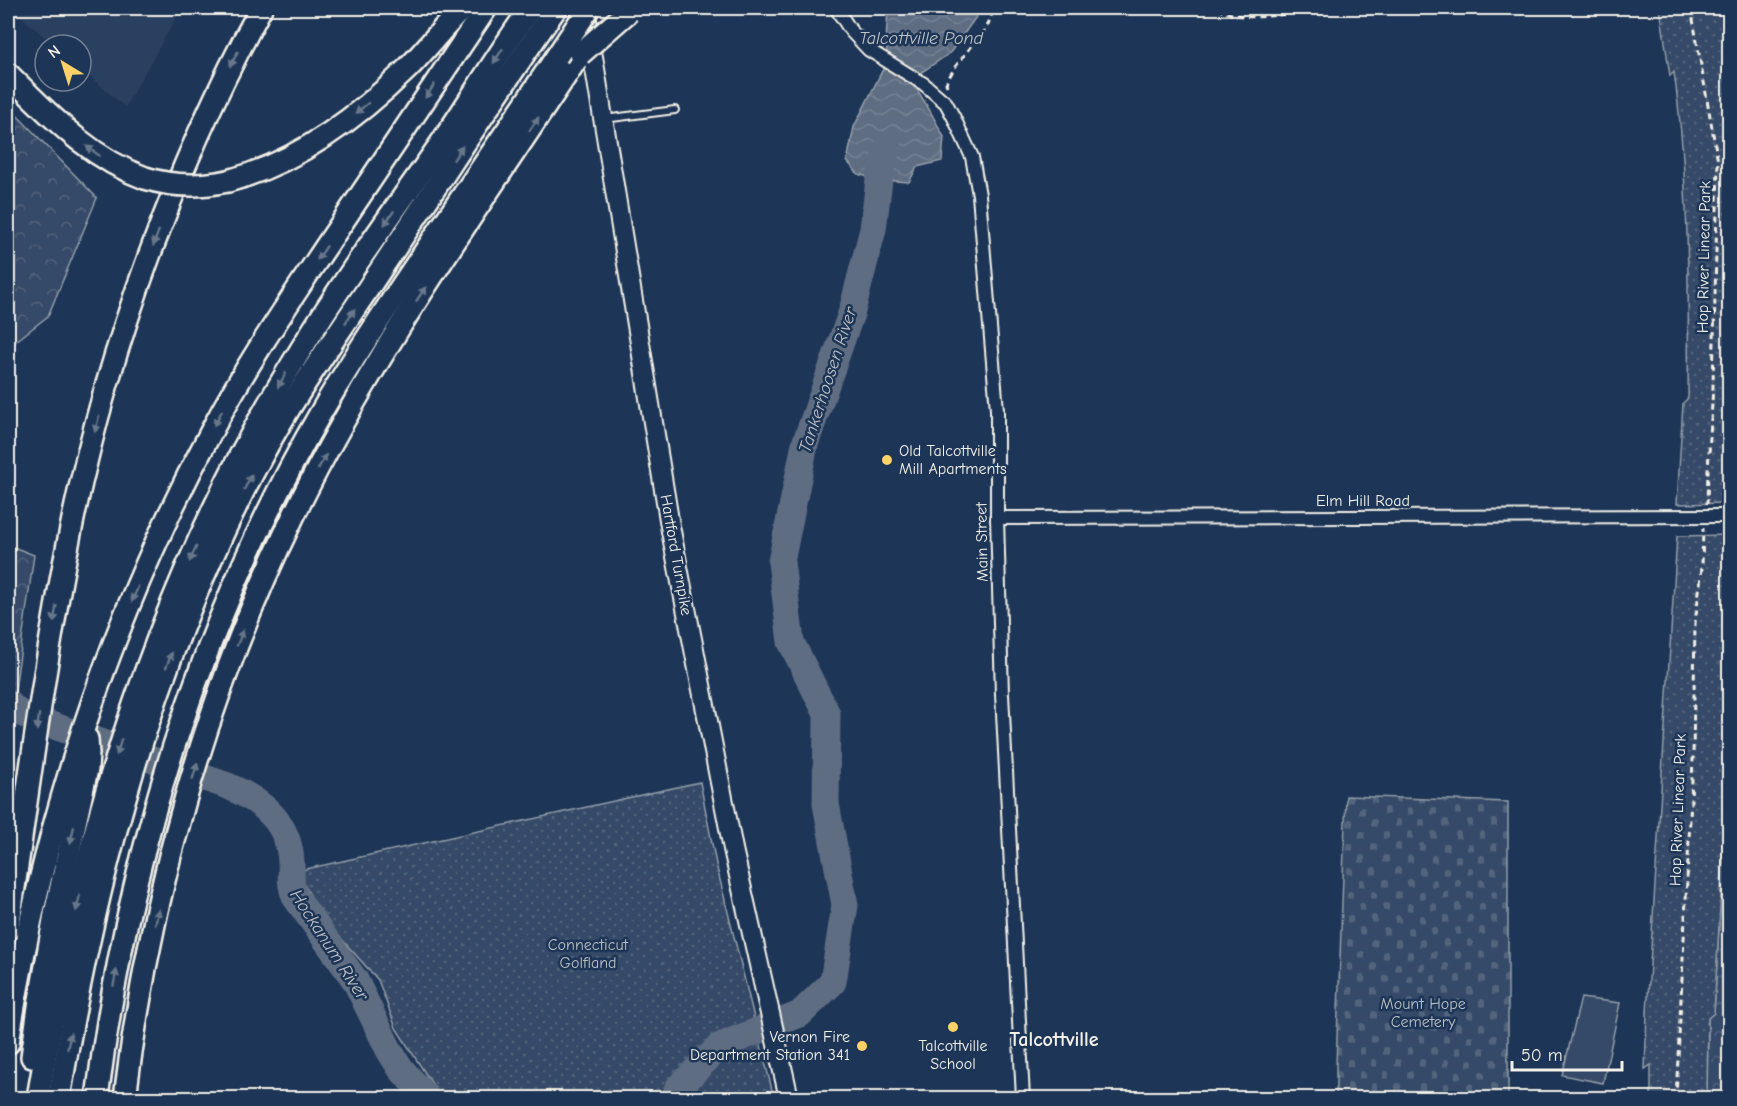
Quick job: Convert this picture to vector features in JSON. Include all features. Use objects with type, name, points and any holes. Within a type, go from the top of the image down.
[{"type":"highway","points":[[8,929],[44,681],[74,518],[96,427],[122,338],[153,246],[182,172],[223,81],[261,8]]},
{"type":"highway","points":[[8,74],[83,144],[117,167],[165,184],[192,186],[228,181],[284,160],[346,121],[407,69],[463,8]]},
{"type":"highway","points":[[27,1098],[40,1000],[85,727],[122,627],[161,533],[227,402],[298,288],[486,8]]},
{"type":"highway","points":[[38,1098],[70,936],[141,712],[158,637],[194,552],[226,482],[301,349],[531,8]]},
{"type":"highway","points":[[141,712],[174,647],[241,496],[275,432],[307,380],[556,8]]},
{"type":"highway","points":[[97,1098],[124,933],[157,801],[203,660],[237,579],[315,423],[381,317],[587,8]]},
{"type":"highway","points":[[125,1098],[148,955],[167,871],[207,733],[261,588],[311,482],[396,333],[580,54],[625,9]]},
{"type":"highway","points":[[8,1043],[34,908],[78,776]]},
{"type":"highway","points":[[59,1098],[118,789]]},
{"type":"main road","name":"Hartford Turnpike","points":[[587,8],[670,526],[721,791],[789,1098]]},
{"type":"street","name":"Main Street","points":[[836,8],[851,31],[869,50],[924,84],[946,103],[972,157],[979,195],[997,410],[997,518],[1002,694],[1023,1098]]},
{"type":"street","name":"Elm Hill Road","points":[[997,518],[1730,516]]},
{"type":"lane","points":[[603,119],[675,110]]},
{"type":"path","points":[[946,103],[950,93],[946,83],[955,67],[987,27],[994,8]]},
{"type":"path","points":[[1217,8],[1249,18],[1319,8]]},
{"type":"path","name":"Hop River Linear Park","points":[[1691,8],[1718,162],[1713,386],[1707,509]]},
{"type":"path","name":"Hop River Linear Park","points":[[1676,1098],[1693,760],[1695,623],[1702,568],[1704,524]]},
{"type":"shaded area","points":[[11,8],[182,8],[125,107],[93,79],[93,33],[40,33]]},
{"type":"green space","points":[[1660,8],[1729,8],[1729,19],[1726,23],[1730,44],[1729,503],[1677,504],[1683,403],[1688,398],[1687,235],[1679,113],[1674,72],[1670,76]]},
{"type":"green space","points":[[8,106],[97,198],[48,316],[15,342],[8,358]]},
{"type":"green space","points":[[1729,535],[1729,752],[1714,1013],[1708,1018],[1707,1098],[1651,1098],[1651,1065],[1645,1069],[1647,1012],[1677,536]]},
{"type":"green space","points":[[8,545],[34,555],[8,740]]},
{"type":"green space","points":[[1729,752],[1729,1098],[1707,1098],[1708,1018],[1714,1013]]},
{"type":"green space","name":"Connecticut Golfland","points":[[700,782],[716,864],[774,1098],[444,1098],[436,1090],[396,1028],[378,980],[322,917],[297,871]]},
{"type":"green space","name":"Mount Hope Cemetery","points":[[1346,796],[1508,802],[1508,1098],[1336,1098]]},
{"type":"green space","points":[[1581,998],[1620,1003],[1603,1083],[1562,1075]]},
{"type":"water","name":"Talcottville Pond","points":[[888,8],[981,8],[950,53],[922,72],[916,88],[944,137],[942,161],[917,167],[909,182],[879,180],[858,174],[847,161],[854,127],[883,69],[887,52]]},
{"type":"waterway","name":"Tankerhoosen River","points":[[674,1098],[678,1088],[720,1046],[800,1014],[833,982],[845,905],[826,804],[827,714],[791,642],[781,562],[805,444],[852,311],[873,229],[879,180],[888,144]]},
{"type":"waterway","name":"Hockanum River","points":[[8,703],[18,712],[34,719],[228,786],[252,799],[272,815],[285,835],[289,848],[292,884],[296,898],[355,980],[389,1050],[401,1069],[427,1098]]},
{"type":"place","name":"Old Talcottville Mill Apartments","points":[[887,460]]},
{"type":"place","name":"Talcottville School","points":[[953,1027]]},
{"type":"place","name":"Vernon Fire Department Station 341","points":[[862,1046]]},
{"type":"district","name":"Talcottville","points":[[1054,1039]]}]
